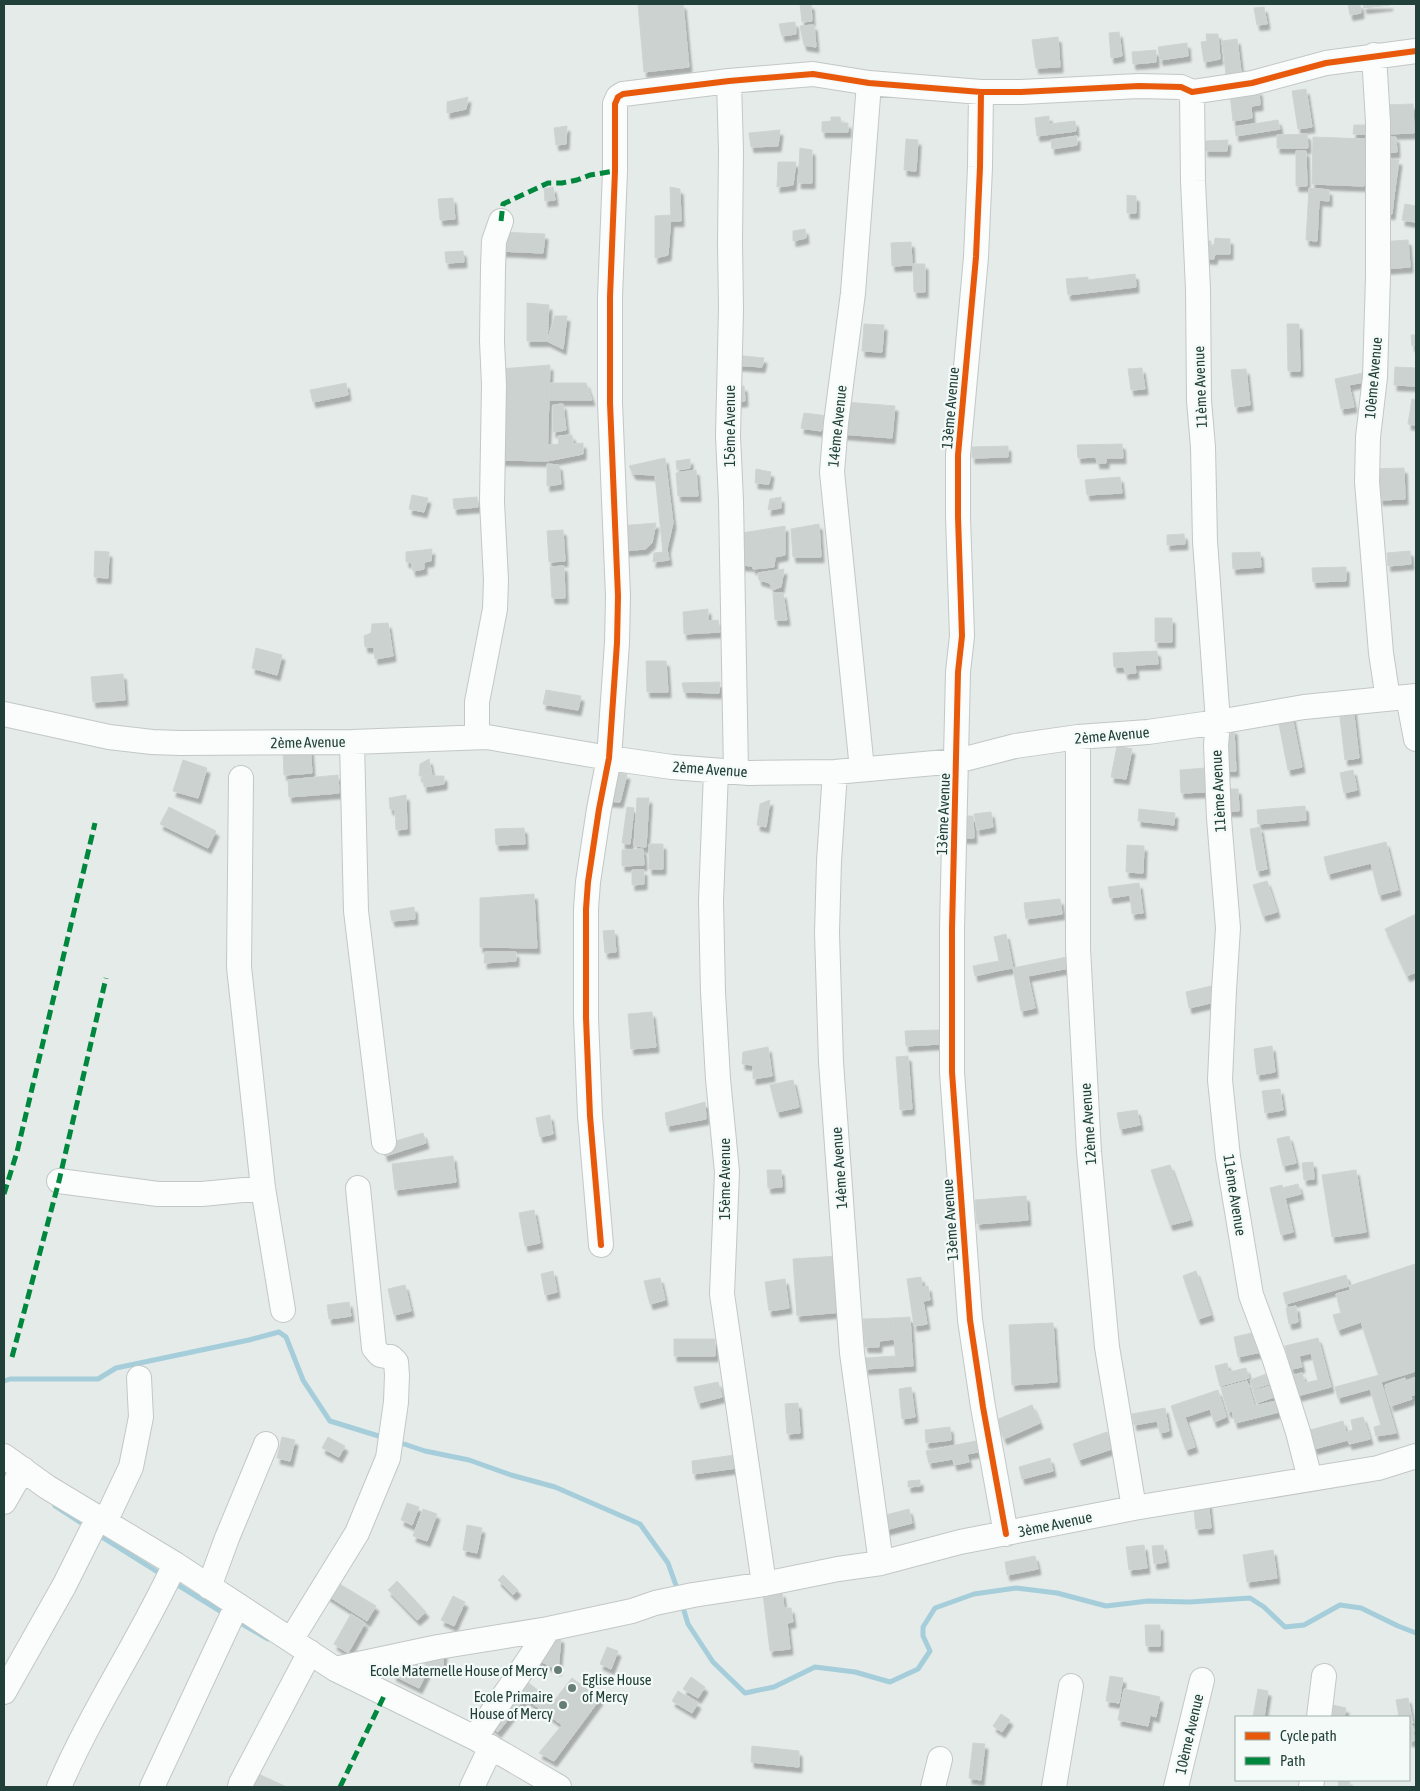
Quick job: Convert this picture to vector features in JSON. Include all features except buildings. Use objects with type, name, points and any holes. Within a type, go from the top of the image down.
[{"type":"street","points":[[601,1245],[590,1116],[586,1018],[586,909],[599,809],[609,758],[615,678],[618,596],[610,403],[610,289],[616,104],[618,98],[623,94],[730,80],[813,74],[869,83],[981,92],[1139,86],[1181,87],[1192,92],[1252,83],[1326,63],[1416,51]]},
{"type":"street","name":"10ème Avenue","points":[[1374,56],[1378,122],[1378,287],[1376,368],[1369,429],[1367,482],[1381,652],[1404,697],[1416,739]]},
{"type":"street","name":"15ème Avenue","points":[[730,80],[731,308],[728,436],[731,501],[726,771],[712,901],[713,992],[718,1079],[727,1172],[722,1294],[764,1584]]},
{"type":"street","name":"14ème Avenue","points":[[862,769],[832,472],[836,424],[853,293],[869,83]]},
{"type":"street","name":"13ème Avenue","points":[[981,92],[976,257],[958,455],[962,636],[958,672],[952,929],[953,1082],[970,1320],[983,1407],[1006,1534]]},
{"type":"street","name":"11ème Avenue","points":[[1192,92],[1193,189],[1198,289],[1199,401],[1203,447],[1206,559],[1218,722],[1216,745],[1218,808],[1228,928],[1220,1080],[1228,1157],[1251,1295],[1274,1357],[1298,1432],[1310,1479]]},
{"type":"street","points":[[477,737],[477,702],[495,609],[496,580],[492,492],[494,385],[493,268],[494,241],[501,221]]},
{"type":"street","name":"2ème Avenue","points":[[4,714],[109,737],[180,744],[352,742],[477,737],[609,758],[726,771],[835,772],[957,761],[1015,746],[1078,737],[1148,732],[1304,707],[1404,697]]},
{"type":"street","name":"12ème Avenue","points":[[1078,737],[1078,949],[1089,1152],[1107,1347],[1134,1508]]},
{"type":"street","points":[[352,742],[356,911],[384,1142]]},
{"type":"street","name":"14ème Avenue","points":[[835,772],[829,861],[827,933],[832,1062],[852,1353],[881,1563]]},
{"type":"street","points":[[241,778],[239,967],[263,1188],[283,1310]]},
{"type":"street","points":[[59,1181],[158,1194],[202,1194],[263,1188]]},
{"type":"street","points":[[240,1787],[240,1782],[301,1646],[357,1533],[388,1458],[398,1375],[396,1362],[391,1357],[380,1355],[374,1348],[358,1188]]},
{"type":"street","points":[[4,1692],[131,1467],[141,1417],[139,1378]]},
{"type":"street","points":[[209,1588],[227,1538],[266,1444]]},
{"type":"street","points":[[4,1456],[102,1520],[175,1564],[335,1669],[483,1743],[559,1787]]},
{"type":"street","name":"3ème Avenue","points":[[335,1669],[438,1647],[548,1629],[632,1611],[655,1603],[693,1595],[881,1563],[960,1542],[1134,1508],[1378,1468],[1416,1456]]},
{"type":"street","points":[[4,1502],[23,1470]]},
{"type":"street","points":[[59,1787],[72,1758],[143,1629],[175,1564]]},
{"type":"street","points":[[152,1787],[237,1605]]},
{"type":"street","points":[[472,1787],[490,1715],[514,1684],[548,1629]]},
{"type":"street","points":[[1319,1716],[1324,1676]]},
{"type":"street","name":"10ème Avenue","points":[[1176,1787],[1202,1680]]},
{"type":"street","points":[[1054,1787],[1071,1686]]},
{"type":"street","points":[[933,1787],[940,1759]]},
{"type":"waterway","points":[[4,1381],[10,1379],[98,1379],[116,1368],[279,1332],[286,1337],[303,1380],[330,1421],[385,1438]]},
{"type":"waterway","points":[[398,1442],[425,1451],[469,1460],[511,1475],[555,1487],[640,1524],[668,1563],[678,1591]]},
{"type":"waterway","points":[[55,1506],[86,1526]]},
{"type":"waterway","points":[[97,1534],[164,1576]]},
{"type":"waterway","points":[[173,1582],[225,1614]]},
{"type":"waterway","points":[[682,1604],[688,1624],[713,1662],[745,1693],[774,1687],[815,1667],[855,1672],[890,1682],[918,1669],[930,1651],[923,1636],[923,1627],[935,1608],[974,1594],[1016,1588],[1057,1593],[1106,1606],[1148,1601],[1190,1602],[1250,1598],[1264,1607],[1285,1627],[1304,1625],[1340,1605],[1361,1608],[1416,1633]]},
{"type":"waterway","points":[[237,1621],[268,1639]]},
{"type":"marked path","points":[[501,221],[503,204],[548,183],[562,183],[590,175],[615,171]]},
{"type":"marked path","points":[[4,1194],[17,1152],[95,823]]},
{"type":"marked path","points":[[12,1357],[59,1181],[106,978]]},
{"type":"marked path","points":[[340,1787],[385,1694]]},
{"type":"cycle path","points":[[601,1245],[590,1116],[586,1018],[586,909],[599,809],[609,758],[617,643],[618,596],[610,403],[610,297],[615,171],[615,104],[618,97],[623,94],[729,81],[813,74],[869,83],[981,92],[1021,92],[1139,86],[1181,87],[1192,92],[1252,83],[1326,63],[1416,51]]},
{"type":"cycle path","points":[[981,92],[976,257],[958,455],[962,636],[958,672],[952,929],[952,1072],[970,1320],[983,1407],[1006,1534]]},
{"type":"place","name":"Ecole Maternelle House of Mercy","points":[[558,1670]]},
{"type":"place","name":"Eglise House of Mercy","points":[[572,1688]]},
{"type":"place","name":"Ecole Primaire House of Mercy","points":[[563,1705]]}]
